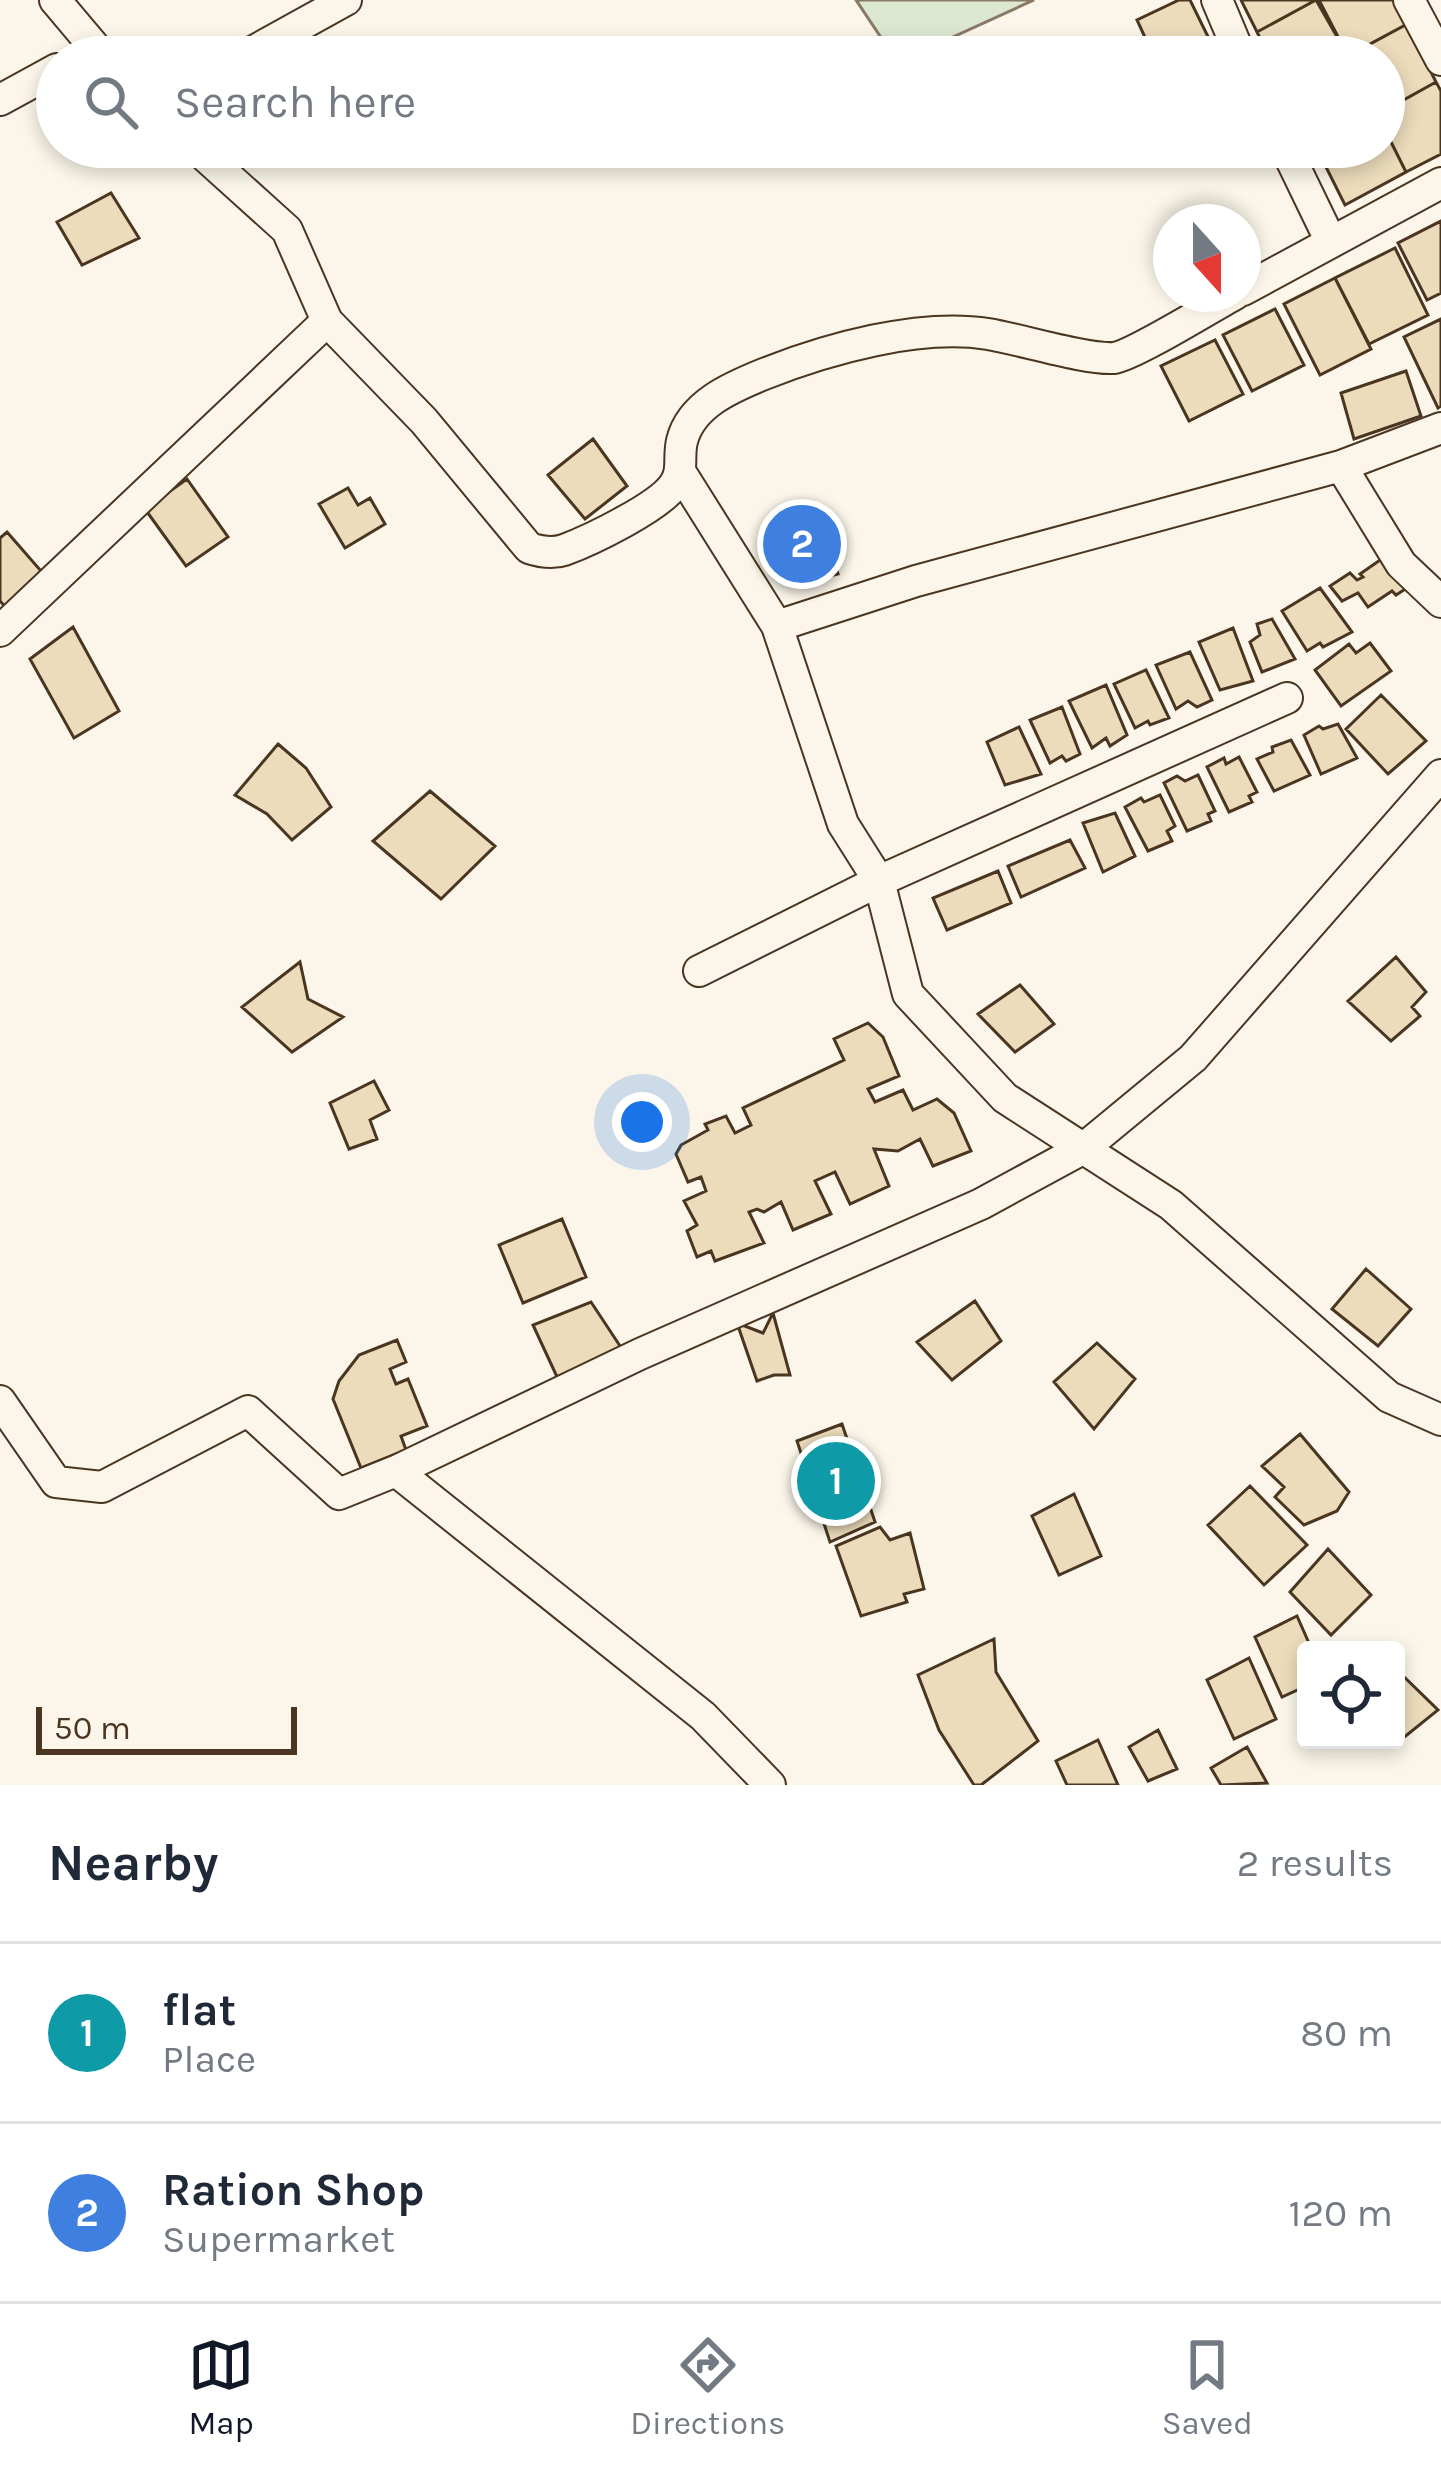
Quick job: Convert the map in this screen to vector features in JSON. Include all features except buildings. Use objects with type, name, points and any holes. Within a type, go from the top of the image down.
[{"type":"street","points":[[55,0],[80,36]]},
{"type":"street","points":[[280,36],[346,0]]},
{"type":"street","points":[[1217,0],[1232,36]]},
{"type":"street","points":[[1409,0],[1441,60]]},
{"type":"street","points":[[0,100],[36,80]]},
{"type":"street","points":[[218,168],[287,230],[327,321],[424,421],[529,548],[544,553],[562,551],[672,490],[681,473],[681,443],[689,423],[712,399],[762,375],[840,348],[939,333],[981,333],[1118,358],[1202,312]]},
{"type":"street","points":[[1295,168],[1331,242]]},
{"type":"street","points":[[1261,280],[1441,183]]},
{"type":"street","points":[[0,631],[327,321]]},
{"type":"street","points":[[777,626],[916,581],[1340,466],[1441,428]]},
{"type":"street","points":[[1340,466],[1401,564],[1441,602]]},
{"type":"street","points":[[681,473],[777,626],[843,824],[879,881],[908,994],[1005,1098],[1171,1204],[1389,1397],[1441,1420]]},
{"type":"street","points":[[699,970],[879,881],[1287,698]]},
{"type":"street","points":[[0,1401],[56,1482],[102,1486],[248,1412],[339,1494],[396,1471],[640,1354],[981,1204],[1084,1148],[1193,1058],[1441,775]]},
{"type":"street","points":[[396,1471],[703,1716],[770,1785]]},
{"type":"green space","points":[[856,0],[1034,0],[955,36],[880,36]]},
{"type":"place","name":"Ration Shop","points":[[802,544]]},
{"type":"place","name":"flat","points":[[836,1481]]}]
